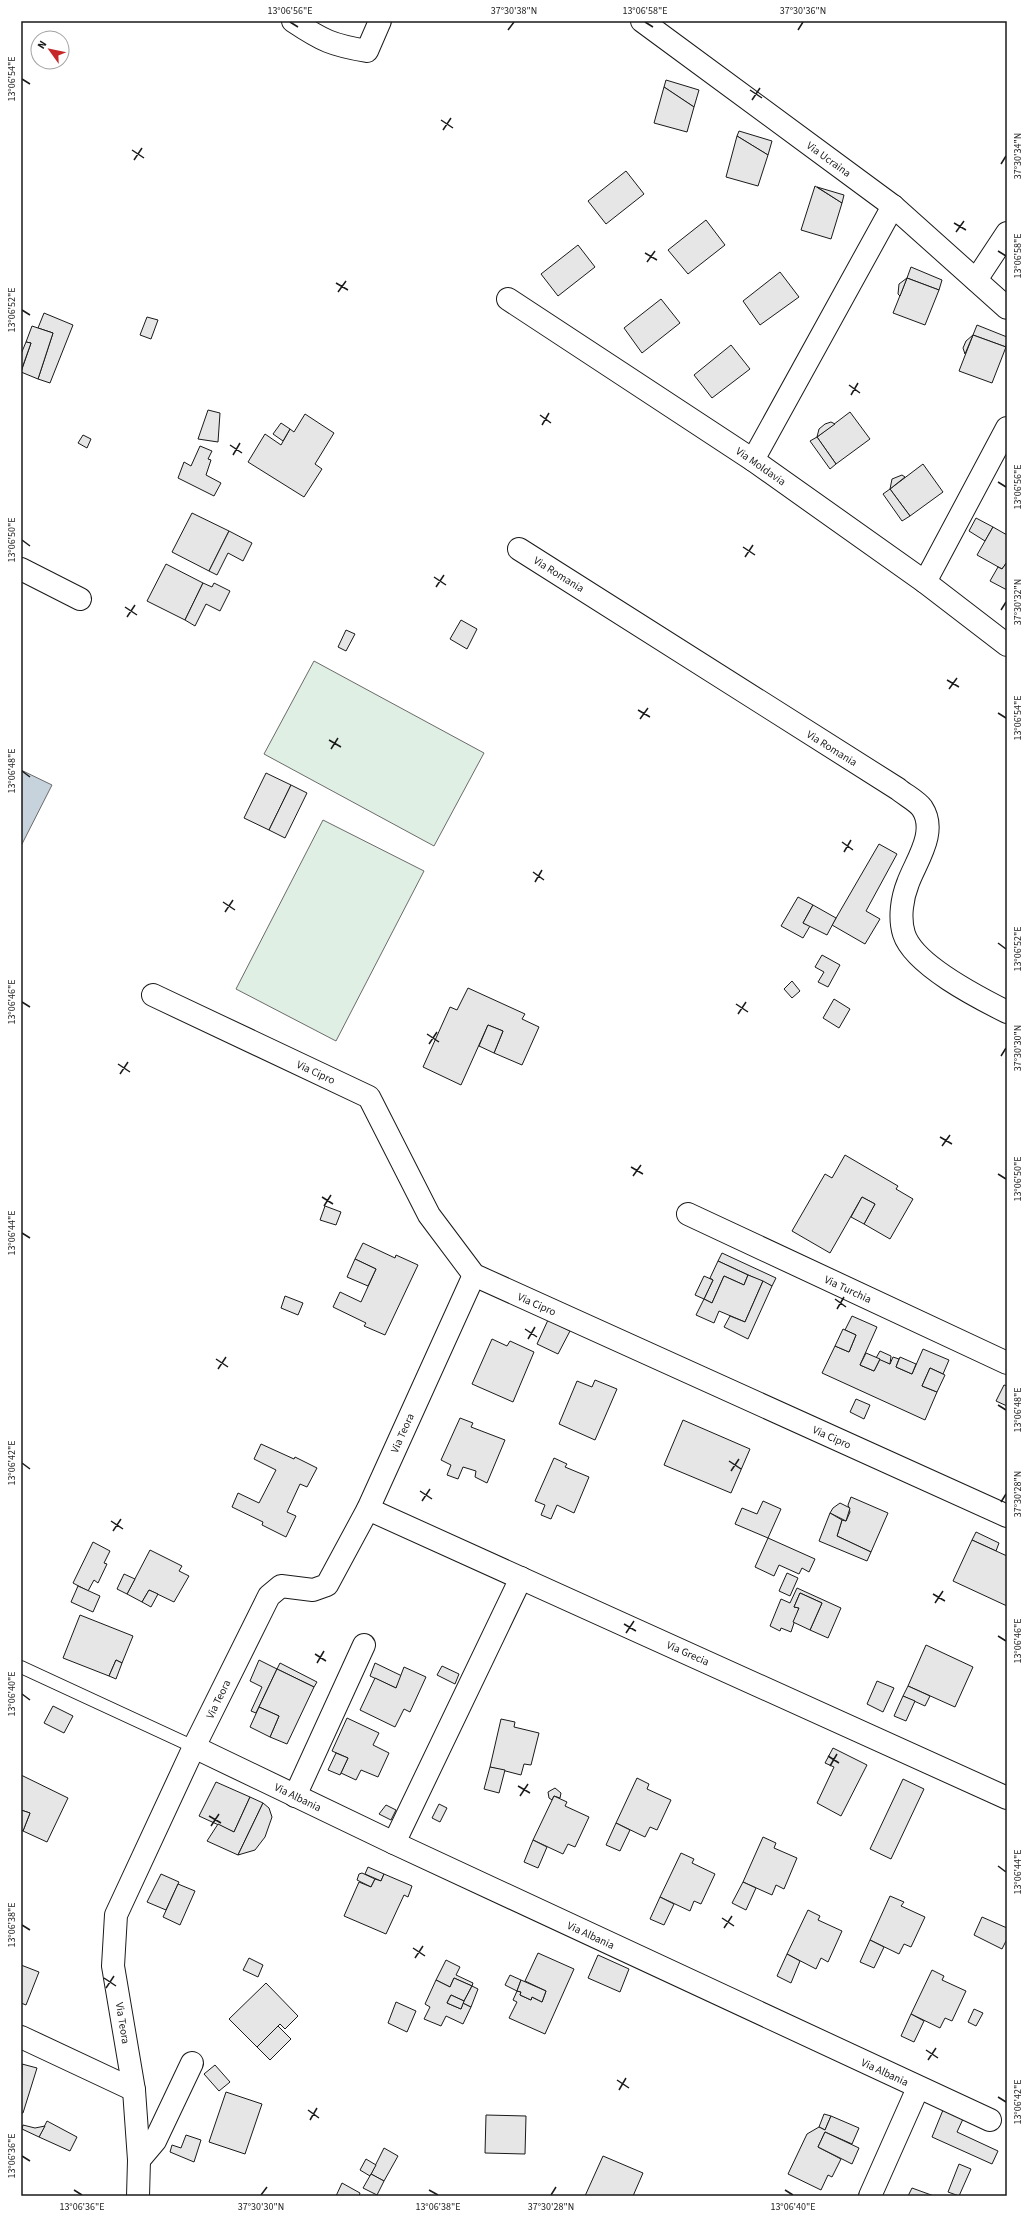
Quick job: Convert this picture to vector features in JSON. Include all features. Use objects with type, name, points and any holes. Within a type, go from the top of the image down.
[{"type":"street","points":[[293,21],[320,39],[338,46],[367,51],[380,21]]},
{"type":"street","name":"Via Ucraina","points":[[642,21],[893,206],[1007,308]]},
{"type":"street","points":[[753,460],[893,206]]},
{"type":"street","points":[[976,280],[1007,233]]},
{"type":"street","name":"Via Moldavia","points":[[508,299],[753,460],[925,582],[1007,646]]},
{"type":"street","points":[[925,582],[1007,428]]},
{"type":"street","name":"Via Romania","points":[[519,549],[892,785],[922,808],[928,827],[924,845],[907,884],[901,912],[904,934],[914,950],[933,969],[987,1002],[1007,1012]]},
{"type":"street","points":[[21,569],[80,599]]},
{"type":"street","name":"Via Cipro","points":[[153,995],[369,1097],[429,1215],[474,1275],[1007,1516]]},
{"type":"street","name":"Via Turchia","points":[[688,1214],[1007,1363]]},
{"type":"street","name":"Via Teora","points":[[138,2196],[139,2160],[134,2090],[113,1966],[116,1915],[194,1747],[269,1596],[282,1586],[313,1590],[327,1585],[368,1509],[474,1275]]},
{"type":"street","name":"Via Grecia","points":[[368,1509],[1007,1798]]},
{"type":"street","points":[[394,1843],[521,1578]]},
{"type":"street","points":[[295,1796],[364,1645]]},
{"type":"street","name":"Via Albania","points":[[194,1747],[394,1843],[918,2088],[990,2120]]},
{"type":"street","points":[[21,2037],[134,2090]]},
{"type":"street","points":[[139,2160],[155,2141],[192,2063]]},
{"type":"street","points":[[870,2196],[918,2088]]},
{"type":"lane","points":[[21,1667],[194,1747]]},
{"type":"green space","points":[[314,661],[484,753],[434,846],[264,754]]},
{"type":"green space","points":[[323,820],[424,871],[336,1041],[236,989]]},
{"type":"shaded area","points":[[21,770],[52,785],[21,846]]},
{"type":"building","points":[[666,80],[699,90],[694,107],[664,87]]},
{"type":"building","points":[[664,87],[694,107],[687,132],[654,123]]},
{"type":"building","points":[[739,131],[772,141],[768,155],[737,136]]},
{"type":"building","points":[[737,136],[768,155],[758,186],[726,177]]},
{"type":"building","points":[[626,171],[644,194],[606,224],[588,201]]},
{"type":"building","points":[[815,186],[842,203],[831,239],[801,230]]},
{"type":"building","points":[[817,187],[844,195],[842,203]]},
{"type":"building","points":[[706,220],[725,245],[688,274],[668,250]]},
{"type":"building","points":[[578,245],[595,267],[558,296],[541,274]]},
{"type":"building","points":[[911,267],[942,280],[939,290],[907,278]]},
{"type":"building","points":[[780,272],[799,297],[760,325],[743,301]]},
{"type":"building","points":[[907,278],[939,290],[925,325],[893,313]]},
{"type":"building","points":[[907,278],[900,296],[898,294],[899,284]]},
{"type":"building","points":[[661,299],[680,323],[642,353],[624,328]]},
{"type":"building","points":[[44,313],[73,325],[50,383],[38,379],[53,333],[38,328]]},
{"type":"building","points":[[147,317],[158,320],[151,339],[140,335]]},
{"type":"building","points":[[977,325],[1007,337],[1006,347],[973,335]]},
{"type":"building","points":[[32,326],[53,333],[38,379],[21,372],[31,343],[26,342]]},
{"type":"building","points":[[973,335],[1006,347],[992,383],[959,371]]},
{"type":"building","points":[[973,335],[965,354],[963,348],[966,341]]},
{"type":"building","points":[[26,342],[31,343],[21,371],[21,354]]},
{"type":"building","points":[[731,345],[750,369],[712,398],[694,375]]},
{"type":"building","points":[[208,410],[220,413],[218,442],[198,439]]},
{"type":"building","points":[[850,412],[870,439],[836,464],[817,437]]},
{"type":"building","points":[[305,414],[334,433],[315,464],[322,469],[304,497],[248,462],[265,434],[281,445],[290,429],[294,432]]},
{"type":"building","points":[[831,422],[835,424],[817,437],[819,429],[825,424]]},
{"type":"building","points":[[281,423],[290,429],[283,441],[273,434]]},
{"type":"building","points":[[83,435],[91,439],[87,448],[78,443]]},
{"type":"building","points":[[817,437],[836,464],[830,469],[810,441]]},
{"type":"building","points":[[200,446],[212,451],[208,459],[211,460],[206,475],[221,483],[214,496],[178,478],[184,462],[191,466]]},
{"type":"building","points":[[923,464],[943,492],[910,516],[890,489]]},
{"type":"building","points":[[902,475],[905,477],[890,489],[892,479]]},
{"type":"building","points":[[890,489],[910,516],[902,521],[883,494]]},
{"type":"building","points":[[192,513],[229,531],[209,571],[172,552]]},
{"type":"building","points":[[976,518],[993,527],[985,541],[969,531]]},
{"type":"building","points":[[993,527],[1007,535],[1007,562],[1002,569],[977,555]]},
{"type":"building","points":[[229,531],[252,543],[243,561],[228,553],[217,575],[209,571]]},
{"type":"building","points":[[1007,562],[1007,590],[990,581],[998,567],[1002,569]]},
{"type":"building","points":[[166,564],[203,583],[185,620],[147,601]]},
{"type":"building","points":[[203,583],[212,587],[214,583],[230,591],[220,611],[206,604],[195,626],[185,620]]},
{"type":"building","points":[[461,620],[477,629],[467,649],[450,639]]},
{"type":"building","points":[[346,630],[355,634],[346,651],[338,647]]},
{"type":"building","points":[[266,773],[291,785],[269,830],[244,818]]},
{"type":"building","points":[[291,785],[307,793],[285,838],[269,830]]},
{"type":"building","points":[[879,844],[897,854],[866,911],[880,919],[865,944],[832,925]]},
{"type":"building","points":[[798,897],[813,905],[803,923],[810,926],[803,938],[781,926]]},
{"type":"building","points":[[813,905],[836,918],[827,935],[803,923]]},
{"type":"building","points":[[822,955],[840,965],[828,987],[818,982],[824,972],[815,967]]},
{"type":"building","points":[[792,981],[800,991],[792,998],[784,989]]},
{"type":"building","points":[[468,988],[525,1014],[522,1019],[539,1027],[522,1065],[494,1053],[503,1031],[488,1025],[461,1085],[423,1067],[450,1007],[457,1010]]},
{"type":"building","points":[[834,999],[850,1009],[839,1028],[823,1018]]},
{"type":"building","points":[[488,1025],[503,1031],[494,1053],[479,1046]]},
{"type":"building","points":[[845,1155],[898,1186],[896,1189],[913,1199],[890,1239],[864,1224],[875,1204],[862,1197],[830,1253],[792,1231],[825,1174],[832,1178]]},
{"type":"building","points":[[862,1197],[875,1204],[864,1224],[851,1217]]},
{"type":"building","points":[[325,1206],[341,1212],[336,1225],[320,1220]]},
{"type":"building","points":[[363,1243],[395,1258],[396,1255],[418,1265],[385,1335],[364,1326],[366,1323],[333,1307],[340,1292],[361,1302],[376,1269],[355,1259]]},
{"type":"building","points":[[722,1253],[776,1278],[772,1286],[718,1261]]},
{"type":"building","points":[[355,1259],[376,1269],[368,1286],[347,1277]]},
{"type":"building","points":[[718,1261],[748,1275],[744,1285],[724,1276],[712,1303],[704,1299],[713,1280],[710,1278]]},
{"type":"building","points":[[748,1275],[763,1281],[745,1322],[719,1311],[714,1323],[696,1315],[704,1299],[712,1303],[724,1276],[744,1285]]},
{"type":"building","points":[[704,1276],[713,1280],[704,1299],[695,1295]]},
{"type":"building","points":[[763,1281],[772,1286],[748,1339],[724,1327],[730,1316],[745,1322]]},
{"type":"building","points":[[285,1296],[303,1303],[298,1315],[281,1308]]},
{"type":"building","points":[[852,1316],[877,1327],[860,1365],[874,1371],[880,1359],[890,1364],[893,1357],[899,1359],[896,1367],[912,1374],[923,1349],[949,1360],[943,1374],[930,1368],[922,1386],[937,1392],[925,1420],[822,1373],[835,1346],[849,1352],[856,1335],[845,1330]]},
{"type":"building","points":[[548,1320],[570,1331],[558,1354],[537,1344]]},
{"type":"building","points":[[843,1329],[856,1335],[849,1352],[835,1346]]},
{"type":"building","points":[[492,1339],[507,1346],[510,1341],[534,1352],[513,1402],[472,1384]]},
{"type":"building","points":[[880,1351],[891,1356],[890,1364],[876,1358]]},
{"type":"building","points":[[866,1353],[880,1359],[874,1371],[860,1365]]},
{"type":"building","points":[[900,1357],[916,1364],[912,1374],[896,1367]]},
{"type":"building","points":[[930,1368],[945,1375],[937,1392],[922,1386]]},
{"type":"building","points":[[595,1380],[617,1389],[595,1440],[559,1424],[577,1381],[592,1387]]},
{"type":"building","points":[[1004,1385],[1007,1386],[1007,1406],[996,1401]]},
{"type":"building","points":[[856,1399],[870,1405],[864,1419],[850,1412]]},
{"type":"building","points":[[460,1418],[473,1423],[471,1427],[505,1440],[487,1483],[475,1477],[476,1471],[463,1467],[458,1479],[447,1475],[451,1465],[441,1460]]},
{"type":"building","points":[[683,1420],[750,1449],[731,1493],[664,1465]]},
{"type":"building","points":[[261,1444],[294,1459],[295,1457],[317,1468],[307,1487],[300,1484],[287,1512],[296,1516],[286,1537],[262,1525],[263,1522],[232,1507],[238,1493],[259,1503],[276,1470],[254,1459]]},
{"type":"building","points":[[554,1458],[567,1464],[565,1467],[589,1477],[574,1513],[557,1505],[551,1519],[541,1515],[545,1505],[535,1501]]},
{"type":"building","points":[[851,1497],[888,1513],[871,1552],[837,1536],[842,1520],[846,1521],[850,1512],[848,1505]]},
{"type":"building","points":[[763,1501],[781,1509],[768,1538],[735,1524],[742,1508],[757,1514]]},
{"type":"building","points":[[840,1503],[850,1508],[846,1521],[830,1513],[833,1508]]},
{"type":"building","points":[[830,1513],[842,1520],[837,1536],[871,1552],[867,1561],[819,1541]]},
{"type":"building","points":[[976,1532],[999,1543],[996,1551],[972,1540]]},
{"type":"building","points":[[768,1538],[815,1559],[809,1572],[802,1568],[799,1574],[779,1565],[774,1576],[755,1567]]},
{"type":"building","points":[[972,1540],[1007,1556],[1007,1606],[953,1581]]},
{"type":"building","points":[[93,1542],[110,1551],[104,1563],[107,1564],[98,1583],[94,1580],[88,1591],[73,1583]]},
{"type":"building","points":[[150,1550],[182,1566],[179,1571],[189,1576],[174,1602],[149,1590],[142,1602],[127,1594]]},
{"type":"building","points":[[787,1573],[798,1578],[790,1596],[779,1591]]},
{"type":"building","points":[[124,1574],[135,1579],[127,1594],[117,1589]]},
{"type":"building","points":[[78,1586],[100,1596],[93,1612],[71,1602]]},
{"type":"building","points":[[797,1588],[841,1608],[828,1638],[810,1630],[822,1603],[800,1593],[794,1607],[799,1608],[791,1632],[781,1628],[780,1631],[770,1626],[781,1599],[790,1603]]},
{"type":"building","points":[[149,1590],[158,1594],[151,1607],[142,1602]]},
{"type":"building","points":[[800,1593],[822,1603],[810,1630],[793,1622],[799,1608],[794,1607]]},
{"type":"building","points":[[80,1615],[133,1636],[122,1663],[116,1660],[109,1676],[63,1658]]},
{"type":"building","points":[[926,1645],[973,1667],[955,1707],[908,1686]]},
{"type":"building","points":[[116,1660],[122,1663],[116,1679],[109,1676]]},
{"type":"building","points":[[259,1660],[277,1669],[256,1713],[251,1711],[262,1687],[250,1681]]},
{"type":"building","points":[[280,1663],[317,1682],[314,1687],[277,1669]]},
{"type":"building","points":[[375,1663],[402,1676],[396,1688],[370,1676]]},
{"type":"building","points":[[442,1666],[459,1674],[455,1684],[437,1675]]},
{"type":"building","points":[[404,1667],[426,1677],[410,1712],[404,1709],[395,1727],[360,1710],[375,1678],[396,1688]]},
{"type":"building","points":[[277,1669],[314,1687],[287,1744],[270,1737],[279,1716],[259,1707]]},
{"type":"building","points":[[877,1681],[894,1688],[883,1712],[867,1704]]},
{"type":"building","points":[[908,1686],[930,1696],[925,1706],[903,1696]]},
{"type":"building","points":[[903,1696],[915,1701],[906,1721],[894,1716]]},
{"type":"building","points":[[53,1706],[73,1716],[64,1733],[44,1723]]},
{"type":"building","points":[[259,1707],[279,1716],[270,1737],[250,1727]]},
{"type":"building","points":[[347,1718],[379,1733],[373,1745],[389,1753],[378,1777],[361,1770],[356,1780],[341,1773],[348,1758],[332,1751]]},
{"type":"building","points":[[501,1719],[515,1722],[514,1727],[539,1733],[531,1765],[524,1764],[521,1775],[490,1767]]},
{"type":"building","points":[[833,1748],[867,1765],[841,1816],[817,1803],[834,1767],[825,1763]]},
{"type":"building","points":[[336,1753],[348,1758],[340,1775],[328,1770]]},
{"type":"building","points":[[490,1767],[505,1770],[499,1793],[484,1789]]},
{"type":"building","points":[[21,1775],[68,1798],[47,1842],[23,1831],[30,1813],[21,1810]]},
{"type":"building","points":[[637,1778],[649,1784],[647,1789],[671,1800],[657,1830],[650,1827],[645,1837],[616,1823]]},
{"type":"building","points":[[903,1779],[924,1789],[891,1859],[870,1849]]},
{"type":"building","points":[[216,1782],[250,1797],[234,1832],[199,1816]]},
{"type":"building","points":[[555,1788],[561,1793],[560,1798],[554,1796],[552,1800],[549,1798],[548,1792]]},
{"type":"building","points":[[554,1796],[567,1802],[565,1806],[589,1817],[575,1847],[568,1844],[563,1854],[533,1840]]},
{"type":"building","points":[[250,1797],[263,1803],[238,1855],[207,1841],[218,1824],[234,1832]]},
{"type":"building","points":[[263,1803],[269,1808],[272,1817],[265,1837],[255,1850],[238,1855]]},
{"type":"building","points":[[439,1804],[447,1808],[440,1822],[432,1818]]},
{"type":"building","points":[[386,1805],[396,1810],[391,1820],[379,1814]]},
{"type":"building","points":[[21,1810],[30,1813],[23,1831],[21,1830]]},
{"type":"building","points":[[616,1823],[630,1830],[620,1851],[606,1845]]},
{"type":"building","points":[[763,1837],[776,1843],[774,1848],[797,1858],[784,1889],[776,1885],[772,1895],[743,1882]]},
{"type":"building","points":[[533,1840],[547,1847],[538,1868],[524,1862]]},
{"type":"building","points":[[681,1853],[694,1859],[692,1863],[715,1874],[701,1904],[694,1901],[690,1911],[660,1897]]},
{"type":"building","points":[[368,1867],[384,1874],[381,1881],[365,1874]]},
{"type":"building","points":[[362,1873],[375,1879],[371,1887],[357,1880],[359,1874]]},
{"type":"building","points":[[161,1874],[179,1882],[166,1910],[147,1902]]},
{"type":"building","points":[[384,1874],[412,1886],[408,1897],[404,1895],[386,1934],[344,1916],[359,1882],[371,1887],[375,1879],[381,1881]]},
{"type":"building","points":[[743,1882],[756,1888],[746,1910],[732,1903]]},
{"type":"building","points":[[178,1884],[195,1891],[180,1925],[163,1917]]},
{"type":"building","points":[[890,1896],[904,1902],[901,1906],[925,1917],[911,1947],[904,1944],[899,1954],[870,1940]]},
{"type":"building","points":[[660,1897],[674,1904],[664,1925],[650,1919]]},
{"type":"building","points":[[808,1910],[820,1916],[818,1920],[842,1931],[828,1962],[821,1958],[816,1969],[787,1954]]},
{"type":"building","points":[[982,1917],[1007,1928],[1007,1939],[1002,1949],[974,1935]]},
{"type":"building","points":[[870,1940],[884,1947],[874,1968],[860,1962]]},
{"type":"building","points":[[538,1953],[574,1969],[545,2034],[509,2018],[517,2002],[513,2000],[517,1991],[521,1992],[520,1995],[531,2000],[532,1997],[542,2002],[546,1991],[525,1981]]},
{"type":"building","points":[[787,1954],[800,1961],[791,1983],[777,1976]]},
{"type":"building","points":[[598,1955],[629,1969],[620,1992],[588,1978]]},
{"type":"building","points":[[249,1958],[263,1965],[258,1977],[243,1970]]},
{"type":"building","points":[[446,1960],[460,1967],[456,1975],[473,1983],[472,1986],[454,1978],[450,1987],[436,1980]]},
{"type":"building","points":[[21,1965],[39,1972],[26,2005],[21,2003]]},
{"type":"building","points":[[932,1970],[944,1976],[942,1980],[966,1991],[952,2021],[945,2018],[940,2028],[911,2014]]},
{"type":"building","points":[[510,1975],[521,1980],[517,1991],[505,1985]]},
{"type":"building","points":[[454,1978],[472,1986],[464,2001],[451,1995],[447,2003],[461,2009],[463,2003],[471,2007],[463,2024],[446,2016],[441,2026],[424,2019],[430,2007],[425,2004],[436,1980],[450,1987]]},
{"type":"building","points":[[521,1980],[546,1991],[542,2002],[532,1997],[531,2000],[520,1995],[521,1992],[517,1991]]},
{"type":"building","points":[[266,1983],[298,2016],[285,2029],[280,2024],[257,2047],[229,2019]]},
{"type":"building","points":[[472,1986],[478,1989],[471,2007],[463,2003]]},
{"type":"building","points":[[451,1995],[464,2001],[461,2009],[447,2003]]},
{"type":"building","points":[[396,2002],[416,2011],[407,2032],[388,2023]]},
{"type":"building","points":[[974,2009],[983,2013],[976,2026],[968,2022]]},
{"type":"building","points":[[911,2014],[924,2021],[914,2042],[901,2036]]},
{"type":"building","points":[[278,2026],[291,2039],[270,2060],[257,2047]]},
{"type":"building","points":[[22,2064],[37,2068],[23,2113],[21,2113]]},
{"type":"building","points":[[215,2065],[230,2082],[219,2091],[204,2074]]},
{"type":"building","points":[[226,2092],[262,2104],[245,2154],[209,2142]]},
{"type":"building","points":[[943,2110],[963,2119],[957,2132],[998,2151],[992,2164],[932,2137]]},
{"type":"building","points":[[824,2114],[831,2116],[825,2130],[819,2127]]},
{"type":"building","points":[[486,2115],[526,2116],[525,2154],[485,2153]]},
{"type":"building","points":[[831,2116],[859,2128],[852,2144],[825,2132],[818,2147],[841,2159],[832,2177],[828,2175],[821,2190],[788,2174],[807,2134],[819,2127],[825,2130]]},
{"type":"building","points":[[47,2121],[77,2137],[70,2151],[39,2137]]},
{"type":"building","points":[[23,2125],[35,2128],[45,2126],[39,2137],[22,2129]]},
{"type":"building","points":[[825,2132],[859,2148],[852,2164],[818,2147]]},
{"type":"building","points":[[186,2135],[201,2140],[194,2162],[170,2152],[172,2145],[181,2148]]},
{"type":"building","points":[[384,2148],[398,2156],[384,2181],[371,2174]]},
{"type":"building","points":[[603,2156],[643,2173],[633,2196],[585,2196]]},
{"type":"building","points":[[366,2159],[376,2165],[370,2176],[360,2170]]},
{"type":"building","points":[[959,2164],[971,2169],[959,2196],[948,2192]]},
{"type":"building","points":[[371,2174],[384,2181],[377,2195],[363,2188]]},
{"type":"building","points":[[342,2183],[360,2193],[359,2196],[336,2196]]},
{"type":"building","points":[[912,2188],[934,2196],[908,2196]]}]
